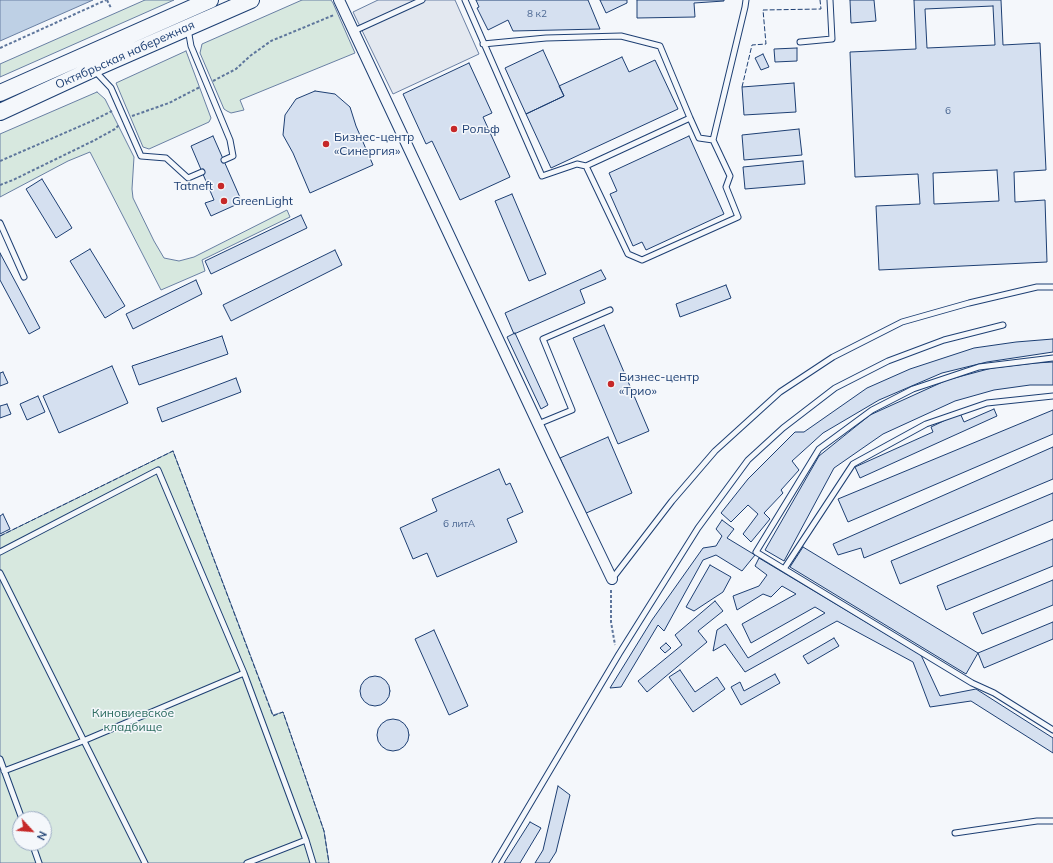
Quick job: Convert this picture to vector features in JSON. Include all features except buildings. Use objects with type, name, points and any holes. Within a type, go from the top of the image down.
[{"type":"main road","name":"Октябрьская набережная","points":[[0,93],[210,0]]},
{"type":"main road","name":"Октябрьская набережная","points":[[0,112],[93,69],[251,0]]},
{"type":"street","points":[[339,0],[612,579]]},
{"type":"lane","points":[[354,31],[422,0]]},
{"type":"lane","points":[[465,0],[542,176],[577,164],[586,166],[690,118]]},
{"type":"lane","points":[[586,166],[628,254],[642,260],[738,217],[726,187],[730,176],[713,140],[746,0]]},
{"type":"lane","points":[[800,42],[832,40],[830,0]]},
{"type":"lane","points":[[188,27],[191,46],[230,140],[233,156],[224,160]]},
{"type":"lane","points":[[483,44],[546,38],[621,36],[660,46],[700,138],[713,140]]},
{"type":"lane","points":[[93,69],[111,88],[141,156],[166,158],[188,178],[202,172]]},
{"type":"lane","points":[[0,223],[24,277]]},
{"type":"lane","points":[[612,579],[672,501],[715,451],[780,392],[833,357],[902,322],[969,303],[1037,287],[1053,287]]},
{"type":"lane","points":[[538,424],[572,410],[543,339],[610,310]]},
{"type":"lane","points":[[495,863],[619,654],[698,528],[748,460],[783,428],[835,388],[888,361],[944,340],[1003,325]]},
{"type":"lane","points":[[1053,358],[979,367],[913,390],[872,410],[819,449],[756,552],[972,683],[994,693],[1053,730]]},
{"type":"lane","points":[[784,568],[853,464],[933,421],[987,403],[1053,396]]},
{"type":"lane","points":[[0,552],[158,470],[244,673],[306,840],[313,863]]},
{"type":"lane","points":[[0,573],[145,863]]},
{"type":"lane","points":[[4,770],[83,740],[244,673]]},
{"type":"lane","points":[[0,759],[19,811]]},
{"type":"lane","points":[[955,833],[1037,821],[1053,821]]},
{"type":"lane","points":[[247,863],[306,840]]},
{"type":"lane","points":[[35,851],[39,863]]},
{"type":"path","points":[[0,48],[106,0],[111,8]]},
{"type":"path","points":[[0,185],[14,180],[93,141],[115,129],[125,119],[169,103],[236,69],[250,56],[271,41],[325,18],[345,12]]},
{"type":"path","points":[[0,161],[92,121],[120,106]]},
{"type":"path","points":[[612,579],[610,603],[611,622],[615,644],[619,654]]},
{"type":"green space","points":[[145,0],[174,0],[0,77],[0,64]]},
{"type":"green space","points":[[302,0],[331,0],[355,53],[240,100],[244,110],[231,113],[224,109],[200,53],[202,44]]},
{"type":"green space","points":[[186,51],[211,118],[209,122],[149,149],[143,147],[116,83]]},
{"type":"green space","points":[[97,92],[105,99],[134,157],[132,189],[133,198],[164,258],[179,261],[194,257],[287,210],[290,217],[202,260],[205,271],[161,290],[90,152],[68,161],[0,197],[0,134]]},
{"type":"green space","name":"Киновиевское кладбище","points":[[173,451],[273,715],[283,712],[324,831],[329,863],[0,863],[0,536]]},
{"type":"shaded area","points":[[378,0],[455,0],[479,54],[393,94],[353,12]]},
{"type":"water","points":[[0,0],[93,0],[0,41]]},
{"type":"fence","points":[[742,87],[752,45],[766,44],[763,10],[821,9],[820,0]]},
{"type":"fence","points":[[0,536],[173,451],[273,716],[283,712],[324,831],[329,863]]},
{"type":"place","name":"Рольф","points":[[454,129]]},
{"type":"place","name":"Бизнес-центр «Синергия»","points":[[326,144]]},
{"type":"place","name":"Tatneft","points":[[221,186]]},
{"type":"place","name":"GreenLight","points":[[224,201]]},
{"type":"place","name":"Бизнес-центр «Трио»","points":[[611,384]]}]
